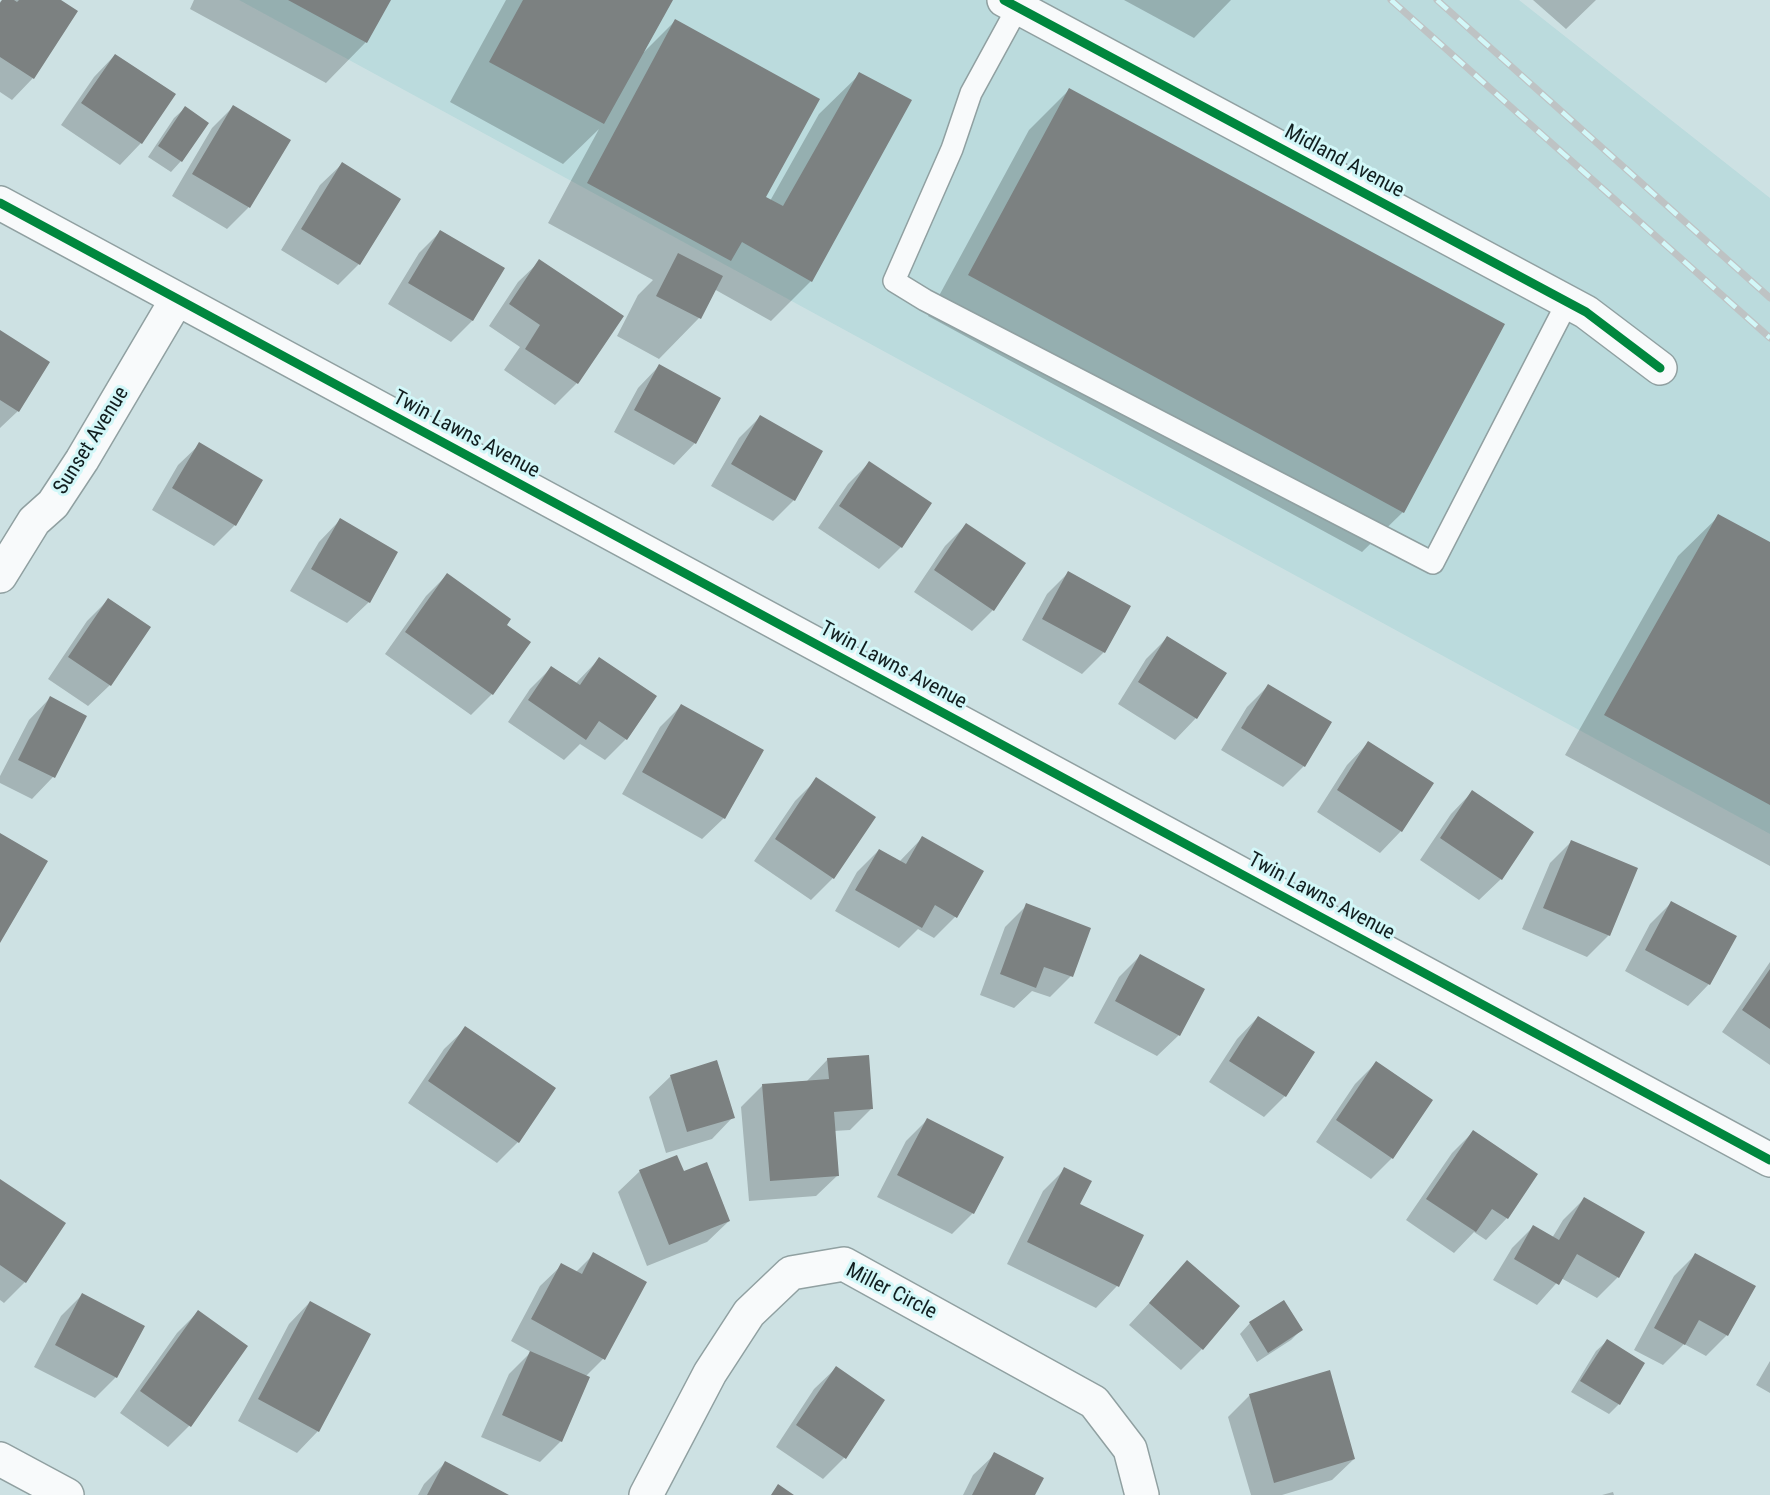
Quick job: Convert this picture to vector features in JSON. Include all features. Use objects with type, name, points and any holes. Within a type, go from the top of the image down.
[{"type":"street","name":"Midland Avenue","points":[[1011,4],[1586,312],[1660,368]]},
{"type":"street","name":"Twin Lawns Avenue","points":[[0,203],[1770,1160]]},
{"type":"street","name":"Sunset Avenue","points":[[0,576],[34,521],[53,504],[82,460],[177,299]]},
{"type":"street","name":"Miller Circle","points":[[646,1495],[710,1373],[749,1313],[791,1273],[844,1264],[1094,1402],[1130,1449],[1142,1495]]},
{"type":"street","points":[[0,1459],[67,1495]]},
{"type":"lane","points":[[1011,4],[971,93],[952,149],[894,281],[925,300],[1433,563],[1567,303]]},
{"type":"shaded area","points":[[239,0],[1519,0],[1770,198],[1770,834]]},
{"type":"building","points":[[2,0],[17,2],[19,0],[61,0],[78,11],[34,79],[0,57],[0,3]]},
{"type":"building","points":[[288,0],[391,0],[367,43]]},
{"type":"building","points":[[523,0],[673,0],[604,124],[489,62]]},
{"type":"building","points":[[675,19],[820,99],[766,197],[783,206],[859,72],[912,100],[812,282],[742,242],[731,261],[587,183]]},
{"type":"building","points":[[115,54],[176,94],[142,144],[81,103]]},
{"type":"building","points":[[1069,88],[1505,324],[1404,513],[968,275]]},
{"type":"building","points":[[233,105],[291,140],[250,208],[192,174]]},
{"type":"building","points":[[185,106],[209,123],[182,162],[158,146]]},
{"type":"building","points":[[342,162],[401,199],[360,265],[301,229]]},
{"type":"building","points":[[440,230],[505,268],[473,321],[408,283]]},
{"type":"building","points":[[678,253],[723,276],[701,319],[656,296]]},
{"type":"building","points":[[539,259],[624,316],[578,384],[525,349],[540,325],[509,304]]},
{"type":"building","points":[[0,330],[50,362],[19,412],[0,400]]},
{"type":"building","points":[[659,364],[721,398],[696,444],[634,410]]},
{"type":"building","points":[[760,415],[823,451],[795,501],[731,464]]},
{"type":"building","points":[[199,442],[263,480],[236,526],[172,488]]},
{"type":"building","points":[[869,461],[932,503],[902,548],[839,506]]},
{"type":"building","points":[[1718,514],[1770,542],[1770,805],[1604,715]]},
{"type":"building","points":[[340,518],[398,552],[370,603],[311,569]]},
{"type":"building","points":[[966,523],[1026,563],[994,611],[934,570]]},
{"type":"building","points":[[1068,571],[1131,606],[1105,653],[1042,619]]},
{"type":"building","points":[[447,573],[511,619],[507,625],[531,642],[493,695],[405,632]]},
{"type":"building","points":[[108,598],[151,627],[111,686],[68,657]]},
{"type":"building","points":[[1167,636],[1227,673],[1197,719],[1138,682]]},
{"type":"building","points":[[599,657],[657,696],[627,740],[599,721],[586,740],[528,700],[551,666],[580,685]]},
{"type":"building","points":[[1268,684],[1332,722],[1305,767],[1241,728]]},
{"type":"building","points":[[50,696],[87,716],[55,778],[18,760]]},
{"type":"building","points":[[681,704],[764,750],[725,819],[642,772]]},
{"type":"building","points":[[1368,741],[1434,783],[1402,832],[1337,790]]},
{"type":"building","points":[[816,777],[876,817],[834,879],[775,839]]},
{"type":"building","points":[[1472,790],[1534,832],[1502,880],[1440,838]]},
{"type":"building","points":[[0,833],[48,861],[0,943]]},
{"type":"building","points":[[922,836],[984,871],[957,918],[935,905],[922,928],[855,890],[879,849],[906,864]]},
{"type":"building","points":[[1571,840],[1638,868],[1610,936],[1543,908]]},
{"type":"building","points":[[1671,901],[1737,936],[1710,985],[1645,950]]},
{"type":"building","points":[[1026,903],[1091,928],[1073,977],[1044,967],[1036,988],[1000,974]]},
{"type":"building","points":[[1140,954],[1205,989],[1180,1036],[1115,1001]]},
{"type":"building","points":[[1770,969],[1770,1029],[1742,1010]]},
{"type":"building","points":[[1258,1016],[1315,1052],[1286,1097],[1229,1061]]},
{"type":"building","points":[[465,1026],[556,1088],[519,1143],[428,1081]]},
{"type":"building","points":[[869,1055],[873,1109],[834,1112],[839,1176],[770,1181],[762,1084],[829,1079],[827,1058]]},
{"type":"building","points":[[717,1060],[735,1118],[687,1132],[670,1075]]},
{"type":"building","points":[[1376,1061],[1433,1100],[1393,1159],[1336,1120]]},
{"type":"building","points":[[927,1118],[1004,1157],[974,1214],[897,1175]]},
{"type":"building","points":[[1473,1130],[1538,1174],[1508,1219],[1492,1209],[1476,1232],[1426,1199]]},
{"type":"building","points":[[677,1155],[684,1171],[707,1162],[730,1221],[669,1245],[639,1170]]},
{"type":"building","points":[[1064,1167],[1092,1181],[1080,1204],[1144,1235],[1119,1287],[1027,1242]]},
{"type":"building","points":[[0,1179],[66,1223],[26,1283],[0,1265]]},
{"type":"building","points":[[1584,1197],[1645,1232],[1619,1278],[1577,1254],[1559,1285],[1514,1259],[1533,1225],[1559,1240]]},
{"type":"building","points":[[593,1252],[647,1282],[605,1360],[531,1319],[561,1263],[582,1274]]},
{"type":"building","points":[[1695,1253],[1756,1286],[1728,1336],[1699,1320],[1685,1345],[1654,1328]]},
{"type":"building","points":[[1187,1260],[1240,1306],[1203,1350],[1149,1303]]},
{"type":"building","points":[[82,1293],[145,1326],[117,1378],[55,1345]]},
{"type":"building","points":[[1284,1300],[1303,1330],[1268,1353],[1249,1322]]},
{"type":"building","points":[[310,1301],[371,1334],[319,1432],[258,1399]]},
{"type":"building","points":[[198,1310],[248,1346],[191,1427],[140,1391]]},
{"type":"building","points":[[1607,1339],[1645,1363],[1620,1405],[1580,1381]]},
{"type":"building","points":[[530,1351],[590,1377],[562,1442],[502,1415]]},
{"type":"building","points":[[836,1366],[885,1400],[846,1459],[796,1425]]},
{"type":"building","points":[[1330,1370],[1355,1459],[1274,1483],[1249,1394]]},
{"type":"building","points":[[994,1452],[1044,1478],[1035,1495],[972,1495]]},
{"type":"building","points":[[445,1461],[509,1495],[427,1495]]},
{"type":"building","points":[[778,1484],[794,1495],[771,1495]]},
{"type":"railway","points":[[1391,0],[1770,338]]},
{"type":"railway","points":[[1437,0],[1770,298]]},
{"type":"cycle path","points":[[1004,0],[1586,312],[1660,368]]},
{"type":"cycle path","points":[[0,203],[1770,1160]]}]
